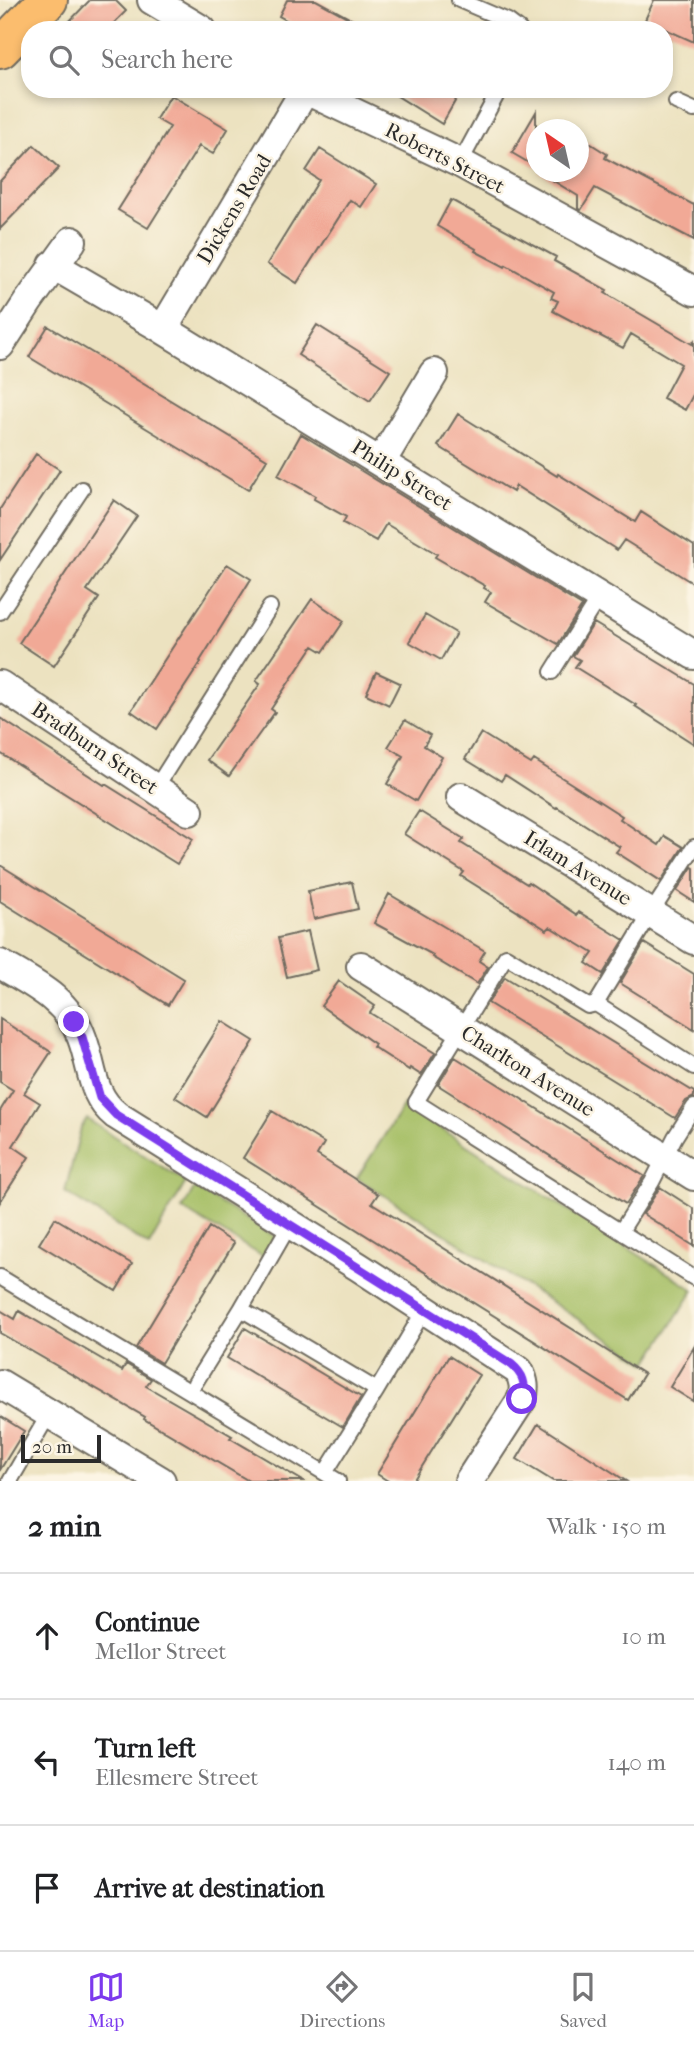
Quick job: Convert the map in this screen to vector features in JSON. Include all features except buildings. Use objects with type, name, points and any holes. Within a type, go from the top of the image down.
[{"type":"main road","points":[[27,21],[48,0]]},
{"type":"main road","points":[[0,49],[21,28]]},
{"type":"street","points":[[152,0],[187,21]]},
{"type":"street","name":"Dickens Road","points":[[163,329],[300,98]]},
{"type":"street","name":"Roberts Street","points":[[322,98],[460,163],[694,291]]},
{"type":"street","points":[[0,345],[72,241]]},
{"type":"street","name":"Philip Street","points":[[54,265],[694,655]]},
{"type":"street","points":[[381,462],[433,373]]},
{"type":"street","name":"Bradburn Street","points":[[0,685],[189,811]]},
{"type":"street","name":"Irlam Avenue","points":[[461,797],[694,940]]},
{"type":"street","points":[[0,964],[64,1006],[82,1037],[96,1088],[106,1107],[519,1371],[524,1380],[525,1391],[522,1399],[477,1478]]},
{"type":"street","name":"Charlton Avenue","points":[[361,966],[694,1176]]},
{"type":"street","points":[[0,1384],[161,1481]]},
{"type":"lane","points":[[459,0],[508,21]]},
{"type":"lane","points":[[460,163],[495,98]]},
{"type":"lane","points":[[676,102],[694,110]]},
{"type":"lane","points":[[0,612],[82,489]]},
{"type":"lane","points":[[552,672],[599,597]]},
{"type":"lane","points":[[155,789],[270,607]]},
{"type":"lane","points":[[694,847],[596,1004],[588,1006],[506,956],[416,1102],[694,1278]]},
{"type":"lane","points":[[596,1004],[694,1067]]},
{"type":"lane","points":[[621,1231],[694,1107]]},
{"type":"lane","points":[[195,1383],[290,1224]]},
{"type":"lane","points":[[0,1277],[331,1477],[376,1390],[425,1309]]},
{"type":"lane","points":[[241,1309],[376,1390]]},
{"type":"lane","points":[[10,1481],[49,1414]]},
{"type":"green space","points":[[404,1105],[694,1290],[647,1363],[357,1178]]},
{"type":"green space","points":[[87,1119],[186,1182],[149,1246],[65,1192],[81,1128]]},
{"type":"green space","points":[[195,1188],[276,1237],[264,1257],[182,1209]]},
{"type":"route","points":[[74,1022],[82,1037],[96,1088],[106,1107],[511,1364],[524,1380],[525,1391],[522,1399]]}]
